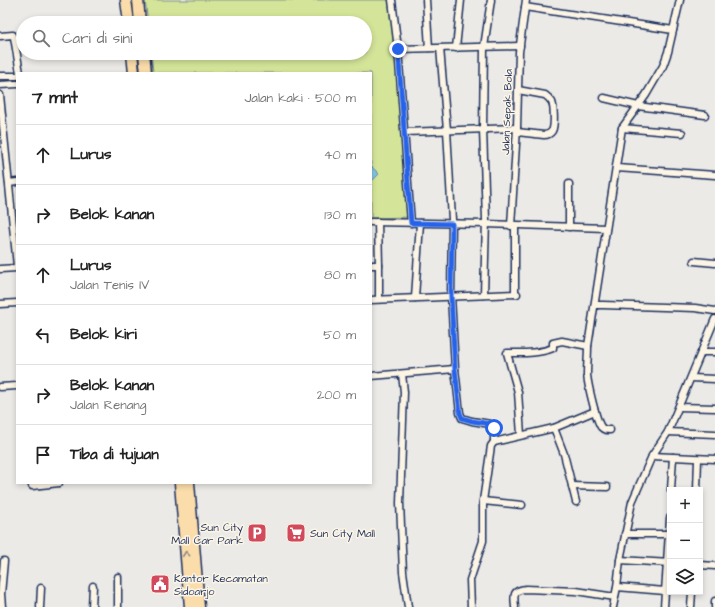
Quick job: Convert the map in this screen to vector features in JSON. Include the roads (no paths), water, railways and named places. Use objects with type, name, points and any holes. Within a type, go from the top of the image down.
[{"type":"main road","points":[[126,0],[128,16]]},
{"type":"main road","points":[[138,0],[139,16]]},
{"type":"main road","points":[[133,60],[134,72]]},
{"type":"main road","points":[[145,60],[146,72]]},
{"type":"main road","points":[[180,484],[190,607]]},
{"type":"main road","points":[[189,484],[199,607]]},
{"type":"street","points":[[392,0],[398,49],[411,223]]},
{"type":"street","points":[[426,0],[429,48]]},
{"type":"street","points":[[456,48],[461,0]]},
{"type":"street","points":[[372,300],[484,295],[486,224],[483,129],[484,47],[491,0]]},
{"type":"street","name":"Jalan Sepak Bola","points":[[484,295],[516,294],[513,226],[520,46],[526,0]]},
{"type":"street","points":[[610,430],[604,430],[602,428],[595,411],[587,374],[588,346],[606,228],[617,168],[622,128],[646,95],[663,66],[680,0]]},
{"type":"street","points":[[525,7],[673,30]]},
{"type":"street","points":[[0,36],[13,35],[16,49]]},
{"type":"street","points":[[398,49],[520,46]]},
{"type":"street","points":[[440,48],[447,130],[452,224],[451,296],[455,369],[460,413],[462,418],[490,424],[494,428],[494,442],[491,446],[483,501],[482,541],[470,580],[471,607]]},
{"type":"street","points":[[18,60],[20,72]]},
{"type":"street","points":[[0,76],[16,76]]},
{"type":"street","points":[[0,85],[16,84]]},
{"type":"street","points":[[405,132],[483,129],[517,130],[544,135],[552,132],[554,128],[554,117],[552,103],[549,97],[546,95],[518,90]]},
{"type":"street","points":[[0,95],[3,162],[9,183],[16,256]]},
{"type":"street","points":[[604,98],[638,106],[705,116]]},
{"type":"street","points":[[622,128],[682,133]]},
{"type":"street","points":[[617,168],[715,175]]},
{"type":"street","points":[[9,183],[16,182]]},
{"type":"street","points":[[569,184],[569,227]]},
{"type":"street","points":[[372,222],[606,228]]},
{"type":"street","points":[[378,222],[379,299]]},
{"type":"street","points":[[415,298],[420,223]]},
{"type":"street","points":[[694,261],[715,262]]},
{"type":"street","points":[[372,265],[379,264]]},
{"type":"street","points":[[0,269],[16,267]]},
{"type":"street","points":[[0,304],[16,303]]},
{"type":"street","points":[[595,305],[695,308],[715,311]]},
{"type":"street","points":[[613,607],[620,560],[632,502],[652,456],[668,432],[715,321]]},
{"type":"street","points":[[521,436],[518,392],[507,353],[523,354],[547,350],[553,348],[553,343],[562,341],[588,346]]},
{"type":"street","points":[[702,352],[715,352]]},
{"type":"street","points":[[372,376],[455,369]]},
{"type":"street","points":[[402,374],[404,392],[400,503],[403,566],[408,607]]},
{"type":"street","points":[[691,378],[715,379]]},
{"type":"street","points":[[0,387],[16,386]]},
{"type":"street","points":[[679,407],[715,408]]},
{"type":"street","points":[[494,442],[554,428],[595,411]]},
{"type":"street","points":[[554,428],[564,454],[576,502]]},
{"type":"street","points":[[668,432],[715,434]]},
{"type":"street","points":[[652,456],[715,459]]},
{"type":"street","points":[[671,487],[673,457]]},
{"type":"street","points":[[697,487],[698,459]]},
{"type":"street","points":[[32,486],[50,484]]},
{"type":"street","points":[[572,486],[607,487]]},
{"type":"street","points":[[483,501],[522,505]]},
{"type":"street","points":[[625,534],[667,534]]},
{"type":"street","points":[[620,560],[667,563]]},
{"type":"street","points":[[2,607],[1,594],[4,561]]},
{"type":"street","points":[[703,565],[715,566]]},
{"type":"street","points":[[118,577],[118,607]]},
{"type":"street","points":[[664,607],[667,582]]},
{"type":"street","points":[[92,607],[93,586]]},
{"type":"street","points":[[617,587],[666,591]]},
{"type":"street","points":[[40,607],[41,588]]},
{"type":"street","points":[[515,607],[515,593],[519,589],[576,591],[615,597]]},
{"type":"street","points":[[691,607],[692,595]]},
{"type":"street","points":[[715,601],[715,607]]},
{"type":"water","points":[[372,167],[379,174],[372,181]]},
{"type":"place","name":"Sun City Mall Car Park","points":[[257,533]]},
{"type":"place","name":"Sun City Mall","points":[[296,533]]},
{"type":"place","name":"Kantor Kecamatan Sidoarjo","points":[[160,584]]}]
